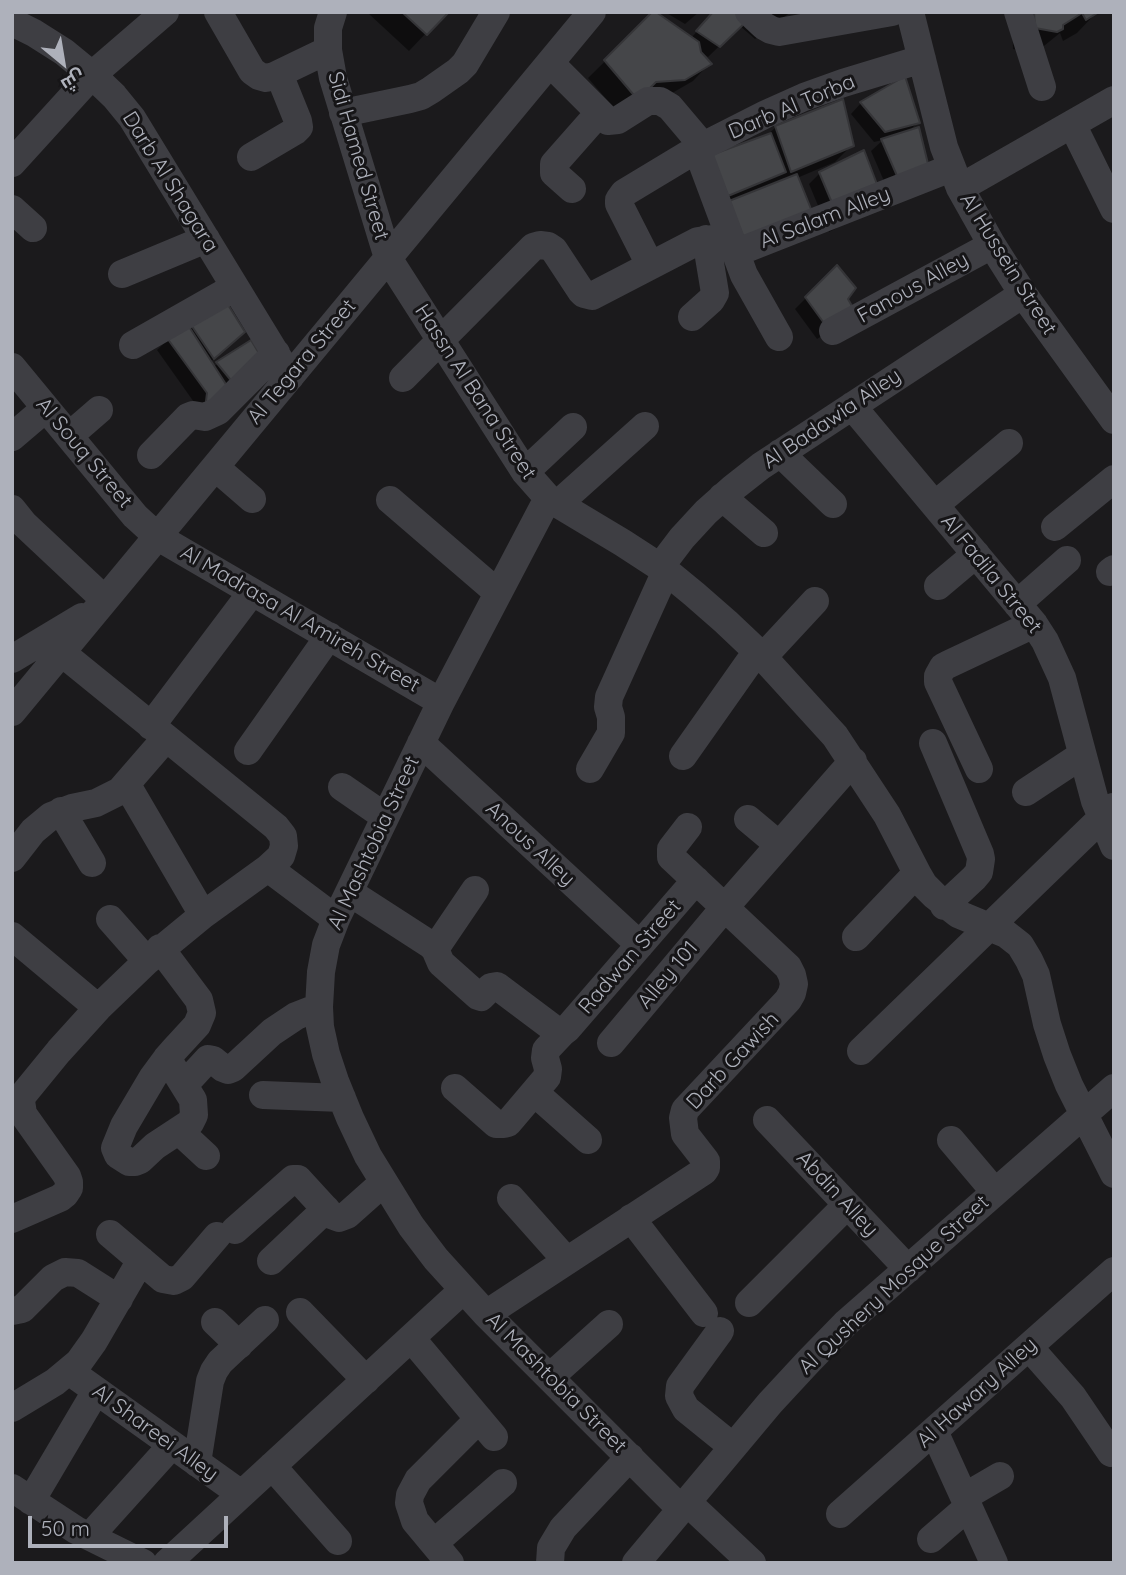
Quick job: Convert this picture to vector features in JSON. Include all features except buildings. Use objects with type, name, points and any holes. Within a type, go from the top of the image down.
[{"type":"street","points":[[12,163],[92,75],[165,12]]},
{"type":"street","points":[[218,12],[252,71],[259,76],[266,78],[279,74],[328,50]]},
{"type":"street","name":"Sidi Hamed Street","points":[[332,12],[328,28],[328,50],[333,78],[388,258]]},
{"type":"street","points":[[343,113],[410,99],[431,90],[466,64],[496,12]]},
{"type":"street","name":"Al Tegara Street","points":[[12,712],[592,12]]},
{"type":"street","points":[[749,12],[764,26],[779,32],[892,12]]},
{"type":"street","name":"Al Hussein Street","points":[[910,12],[944,147],[956,178],[992,245],[1023,294],[1114,420]]},
{"type":"street","points":[[1018,12],[1042,87]]},
{"type":"street","name":"Darb Al Shagara","points":[[12,23],[64,52],[114,96],[132,118],[290,377]]},
{"type":"street","name":"Darb Al Torba","points":[[650,265],[619,204],[624,193],[700,148],[766,114],[843,83],[922,59]]},
{"type":"street","points":[[550,63],[599,113],[554,164],[554,173],[572,189]]},
{"type":"street","points":[[251,157],[299,127],[279,74]]},
{"type":"street","name":"Al Salam Alley","points":[[706,239],[734,249],[748,247],[956,178],[1072,124],[1114,100]]},
{"type":"street","name":"Darb Al Torba","points":[[599,113],[608,121],[618,120],[641,104],[660,101],[670,107],[700,148]]},
{"type":"street","points":[[1072,124],[1114,208]]},
{"type":"street","points":[[700,148],[744,275],[779,337]]},
{"type":"street","points":[[122,274],[206,239]]},
{"type":"street","points":[[402,378],[533,247],[540,245],[554,250],[581,291],[588,296],[596,295],[692,243],[706,239],[715,293],[692,317]]},
{"type":"street","name":"Fanous Alley","points":[[834,331],[992,245]]},
{"type":"street","name":"Hassn Al Bana Street","points":[[388,258],[525,472],[553,501],[663,569],[760,654],[820,719],[853,761],[887,815],[924,885],[944,906],[1006,934],[1020,945],[1036,975],[1056,1055],[1114,1174]]},
{"type":"street","points":[[133,345],[235,287]]},
{"type":"street","name":"Al Badawia Alley","points":[[590,769],[611,733],[609,697],[663,569],[682,538],[722,497],[761,466],[1023,294]]},
{"type":"street","points":[[151,455],[188,417],[210,416],[218,411],[276,353]]},
{"type":"street","name":"Al Souq Street","points":[[12,367],[135,516],[158,537]]},
{"type":"street","name":"Al Fadila Street","points":[[852,405],[1025,614],[1049,650],[1062,678],[1082,755],[1107,813],[1114,846]]},
{"type":"street","points":[[12,437],[46,408]]},
{"type":"street","points":[[69,436],[99,410]]},
{"type":"street","points":[[553,501],[645,426]]},
{"type":"street","points":[[525,472],[573,427]]},
{"type":"street","points":[[935,505],[1009,443]]},
{"type":"street","points":[[780,453],[833,504]]},
{"type":"street","points":[[215,467],[252,499]]},
{"type":"street","points":[[1055,527],[1114,480]]},
{"type":"street","points":[[722,497],[764,533]]},
{"type":"street","points":[[390,500],[498,593]]},
{"type":"street","name":"Al Mashtobia Street","points":[[553,501],[498,593],[441,702],[335,919],[321,972],[320,1027],[326,1054],[342,1098],[368,1156],[411,1226],[436,1259],[486,1314],[630,1457],[751,1563]]},
{"type":"street","points":[[12,509],[103,603],[12,659]]},
{"type":"street","name":"Al Madrasa Al Amireh Street","points":[[158,537],[441,702]]},
{"type":"street","points":[[938,586],[976,554]]},
{"type":"street","points":[[979,769],[938,682],[938,676],[947,664],[1025,614],[1067,560]]},
{"type":"street","points":[[12,858],[33,831],[51,816],[96,803],[127,785],[158,732],[252,592]]},
{"type":"street","points":[[683,756],[760,654],[815,601]]},
{"type":"street","points":[[248,751],[329,636]]},
{"type":"street","points":[[12,1219],[60,1198],[69,1188],[67,1176],[23,1114],[23,1095],[98,1009],[153,955],[268,869],[281,856],[284,846],[283,836],[276,827],[62,653]]},
{"type":"street","name":"Anous Alley","points":[[421,743],[640,945]]},
{"type":"street","points":[[933,743],[981,859],[979,872],[944,906]]},
{"type":"street","points":[[1026,792],[1082,755]]},
{"type":"street","name":"Alley 101","points":[[611,1043],[853,761]]},
{"type":"street","points":[[127,785],[203,915]]},
{"type":"street","points":[[342,787],[384,816]]},
{"type":"street","points":[[61,811],[92,863]]},
{"type":"street","points":[[862,1051],[1107,813]]},
{"type":"street","points":[[748,819],[779,845]]},
{"type":"street","name":"Darb Gawish","points":[[486,1314],[706,1168],[706,1161],[682,1126],[685,1111],[792,993],[794,984],[788,967],[670,855],[671,849],[688,827]]},
{"type":"street","points":[[268,869],[335,919]]},
{"type":"street","points":[[856,937],[917,873]]},
{"type":"street","name":"Radwan Street","points":[[535,1093],[548,1073],[546,1050],[696,880]]},
{"type":"street","points":[[435,948],[475,890]]},
{"type":"street","points":[[349,892],[435,948],[441,963],[478,996],[481,997],[491,986],[497,986],[557,1031],[563,1032]]},
{"type":"street","points":[[110,919],[153,955],[199,1000],[202,1013],[197,1025],[167,1058],[137,1101],[124,1126],[115,1148],[118,1155],[129,1162],[135,1162],[179,1131],[190,1123],[194,1115],[193,1100],[167,1058]]},
{"type":"street","points":[[12,936],[98,1009]]},
{"type":"street","points":[[184,1085],[208,1059],[223,1068],[233,1068],[272,1032],[296,1016],[319,1007]]},
{"type":"street","points":[[454,1088],[500,1125],[508,1123],[535,1093],[588,1140]]},
{"type":"street","name":"Al Qushery Mosque Street","points":[[636,1563],[771,1403],[846,1323],[1114,1088]]},
{"type":"street","points":[[262,1095],[342,1098]]},
{"type":"street","name":"Abdin Alley","points":[[767,1120],[908,1269]]},
{"type":"street","points":[[179,1131],[206,1156]]},
{"type":"street","points":[[951,1140],[995,1192]]},
{"type":"street","points":[[110,1234],[163,1279],[174,1282],[226,1233],[293,1179],[298,1179],[335,1217],[344,1217],[383,1183]]},
{"type":"street","points":[[511,1198],[567,1261]]},
{"type":"street","points":[[749,1303],[847,1205]]},
{"type":"street","points":[[271,1261],[326,1209]]},
{"type":"street","points":[[631,1218],[712,1322],[680,1386],[680,1396],[687,1409],[733,1447]]},
{"type":"street","points":[[12,1408],[55,1382],[79,1362],[141,1260]]},
{"type":"street","name":"Al Hawary Alley","points":[[840,1514],[1114,1271]]},
{"type":"street","points":[[12,1311],[22,1309],[53,1278],[65,1272],[78,1273],[119,1299]]},
{"type":"street","points":[[167,1563],[463,1290]]},
{"type":"street","points":[[300,1312],[366,1380]]},
{"type":"street","points":[[197,1463],[210,1381],[214,1371],[220,1362],[265,1320]]},
{"type":"street","points":[[215,1322],[239,1345]]},
{"type":"street","points":[[550,1377],[609,1324]]},
{"type":"street","points":[[411,1338],[487,1428],[418,1480],[409,1503],[415,1521],[442,1553],[503,1483]]},
{"type":"street","points":[[1029,1347],[1073,1397],[1111,1453]]},
{"type":"street","name":"Al Shareei Alley","points":[[69,1371],[241,1494]]},
{"type":"street","points":[[96,1391],[21,1494],[76,1530],[143,1563]]},
{"type":"street","points":[[934,1431],[994,1563]]},
{"type":"street","points":[[90,1536],[172,1445]]},
{"type":"street","points":[[550,1563],[551,1548],[563,1528],[630,1457]]},
{"type":"street","points":[[272,1466],[338,1541]]},
{"type":"street","points":[[931,1539],[966,1502],[1000,1476]]}]
